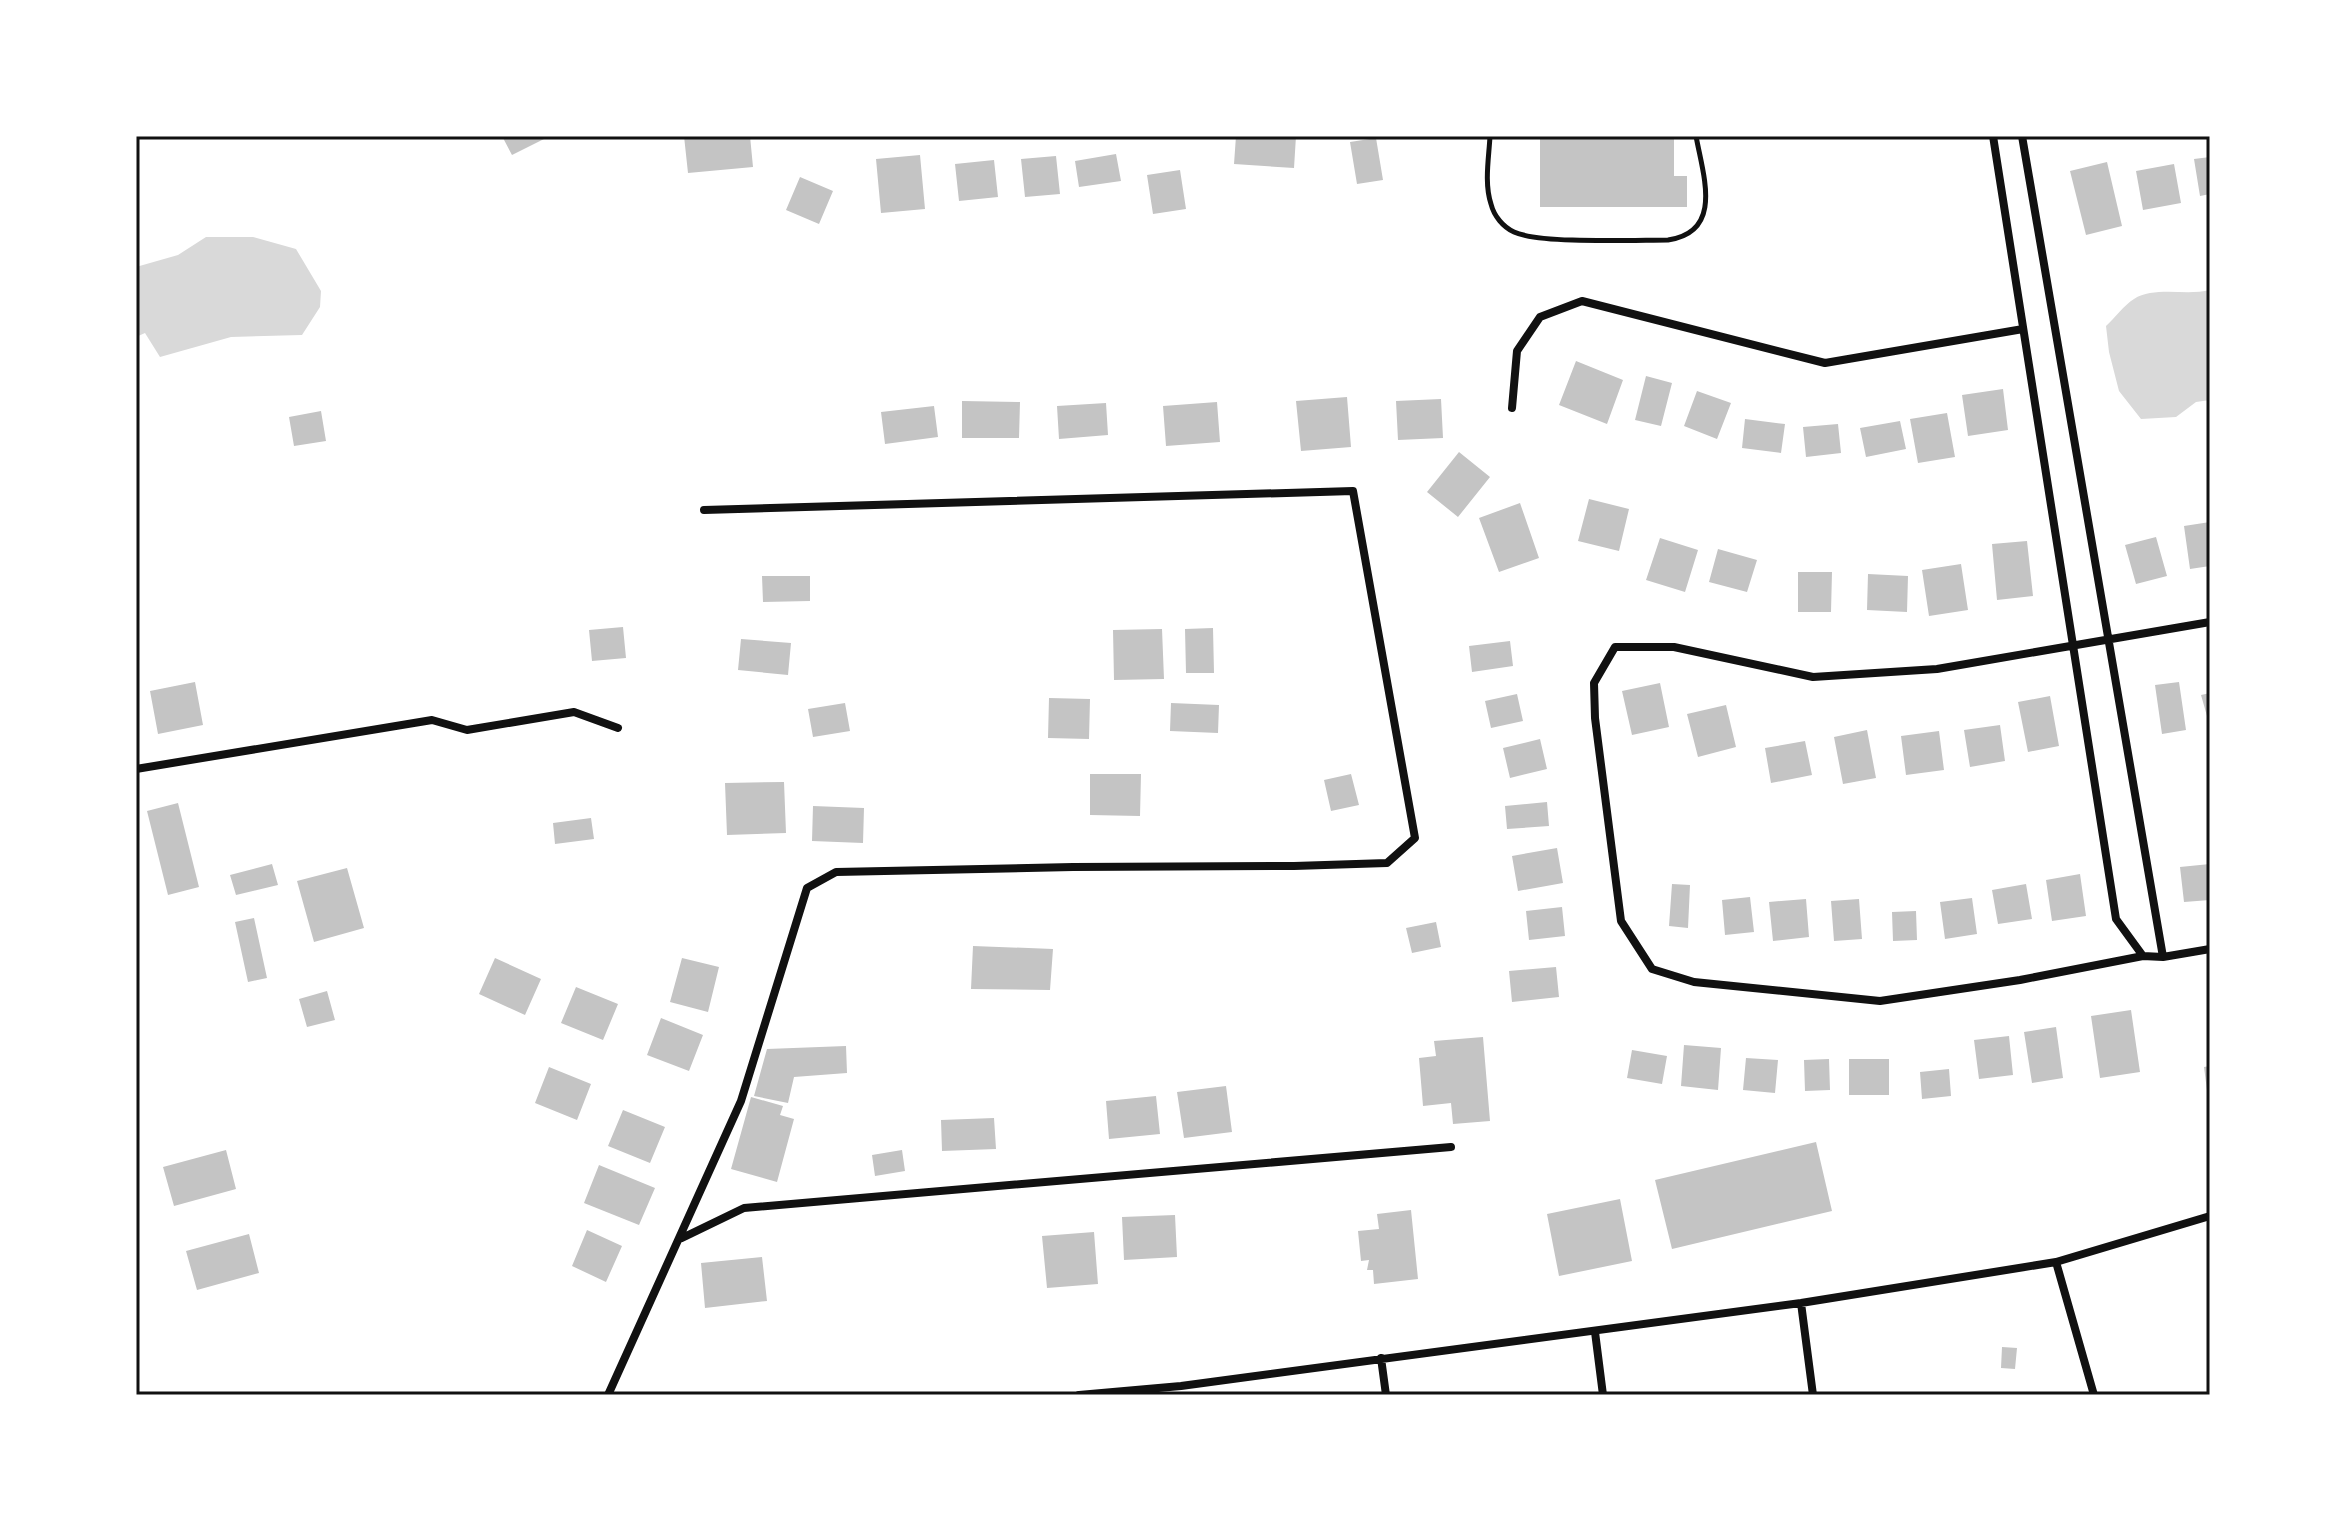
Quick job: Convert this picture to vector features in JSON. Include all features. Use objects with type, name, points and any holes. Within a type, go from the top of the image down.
[{"type":"street","points":[[1993,136],[2116,919],[2143,956]]},
{"type":"street","points":[[2022,136],[2163,957]]},
{"type":"street","points":[[1512,408],[1517,351],[1540,317],[1582,301],[1825,363],[2023,329]]},
{"type":"street","points":[[608,1395],[741,1101],[807,888],[836,872],[1387,863],[1415,838],[1353,491],[704,510]]},
{"type":"street","points":[[2210,622],[1937,669],[1813,677],[1674,647],[1615,647],[1594,683],[1595,718],[1621,921],[1652,969],[1694,982],[1880,1001],[2020,980],[2143,956],[2163,957],[2210,949]]},
{"type":"street","points":[[136,769],[432,720],[467,730],[574,712],[618,728]]},
{"type":"street","points":[[681,1239],[744,1208],[1451,1147]]},
{"type":"street","points":[[1079,1395],[1182,1390],[1381,1358],[1801,1303],[2056,1262],[2210,1216]]},
{"type":"street","points":[[2056,1262],[2094,1395]]},
{"type":"street","points":[[1801,1303],[1813,1395]]},
{"type":"street","points":[[1595,1332],[1603,1395]]},
{"type":"street","points":[[1381,1358],[1386,1395]]},
{"type":"lane","points":[[1490,136],[1488,190],[1491,204],[1497,217],[1516,233],[1543,238],[1668,240],[1692,233],[1705,211],[1706,187],[1696,136]]},
{"type":"shaded area","points":[[206,237],[253,237],[296,249],[321,291],[320,307],[302,335],[231,337],[160,357],[145,333],[136,337],[136,267],[178,255]]},
{"type":"shaded area","points":[[2210,290],[2210,400],[2196,402],[2176,417],[2141,419],[2119,391],[2106,326],[2142,295]]},
{"type":"building","points":[[502,136],[550,136],[512,155]]},
{"type":"building","points":[[684,136],[750,136],[753,167],[688,173]]},
{"type":"building","points":[[1236,136],[1296,136],[1294,168],[1234,164]]},
{"type":"building","points":[[1540,136],[1674,136],[1674,176],[1687,176],[1687,207],[1540,207]]},
{"type":"building","points":[[1376,138],[1383,180],[1357,184],[1350,142]]},
{"type":"building","points":[[1116,154],[1121,181],[1079,187],[1075,161]]},
{"type":"building","points":[[920,155],[925,209],[881,213],[876,159]]},
{"type":"building","points":[[1056,156],[1060,194],[1025,197],[1021,159]]},
{"type":"building","points":[[2210,157],[2210,194],[2200,196],[2194,159]]},
{"type":"building","points":[[994,160],[998,197],[959,201],[955,164]]},
{"type":"building","points":[[2107,162],[2122,226],[2086,235],[2070,171]]},
{"type":"building","points":[[2174,164],[2181,203],[2143,210],[2136,171]]},
{"type":"building","points":[[1180,170],[1186,209],[1153,214],[1147,175]]},
{"type":"building","points":[[800,177],[833,191],[819,224],[786,210]]},
{"type":"building","points":[[1576,361],[1623,380],[1607,424],[1559,405]]},
{"type":"building","points":[[1646,376],[1672,383],[1661,426],[1635,420]]},
{"type":"building","points":[[2003,389],[2008,430],[1968,436],[1962,395]]},
{"type":"building","points":[[1697,391],[1731,403],[1717,439],[1684,426]]},
{"type":"building","points":[[1347,397],[1351,447],[1301,451],[1296,401]]},
{"type":"building","points":[[1441,399],[1443,438],[1398,440],[1396,401]]},
{"type":"building","points":[[962,401],[1020,402],[1019,438],[962,438]]},
{"type":"building","points":[[1217,402],[1220,442],[1166,446],[1163,406]]},
{"type":"building","points":[[1106,403],[1108,435],[1059,439],[1057,406]]},
{"type":"building","points":[[934,406],[938,437],[885,444],[881,412]]},
{"type":"building","points":[[321,411],[326,441],[294,446],[289,417]]},
{"type":"building","points":[[1947,413],[1955,457],[1918,463],[1910,419]]},
{"type":"building","points":[[1745,419],[1785,424],[1781,453],[1742,448]]},
{"type":"building","points":[[1900,421],[1906,449],[1866,457],[1860,428]]},
{"type":"building","points":[[1838,424],[1841,453],[1806,457],[1803,427]]},
{"type":"building","points":[[1459,452],[1490,477],[1458,517],[1427,492]]},
{"type":"building","points":[[1589,499],[1629,509],[1619,551],[1578,541]]},
{"type":"building","points":[[1520,503],[1539,558],[1499,572],[1479,518]]},
{"type":"building","points":[[2210,522],[2210,566],[2190,569],[2184,526]]},
{"type":"building","points":[[2156,537],[2167,576],[2136,584],[2125,545]]},
{"type":"building","points":[[1660,538],[1698,550],[1685,592],[1646,580]]},
{"type":"building","points":[[2027,541],[2033,596],[1997,600],[1992,544]]},
{"type":"building","points":[[1718,549],[1757,560],[1747,592],[1709,582]]},
{"type":"building","points":[[1961,564],[1968,610],[1929,616],[1922,570]]},
{"type":"building","points":[[1798,572],[1832,572],[1831,612],[1798,612]]},
{"type":"building","points":[[1868,574],[1908,576],[1907,612],[1867,610]]},
{"type":"building","points":[[762,576],[810,576],[810,601],[763,602]]},
{"type":"building","points":[[623,627],[626,658],[592,661],[589,630]]},
{"type":"building","points":[[1213,628],[1214,673],[1186,673],[1185,629]]},
{"type":"building","points":[[1162,629],[1164,679],[1114,680],[1113,630]]},
{"type":"building","points":[[741,639],[791,643],[788,675],[738,670]]},
{"type":"building","points":[[1510,641],[1513,666],[1472,672],[1469,646]]},
{"type":"building","points":[[195,682],[203,725],[158,734],[150,691]]},
{"type":"building","points":[[2179,682],[2186,730],[2162,734],[2155,685]]},
{"type":"building","points":[[1660,683],[1669,727],[1632,735],[1622,691]]},
{"type":"building","points":[[2210,693],[2210,722],[2209,723],[2201,695]]},
{"type":"building","points":[[1517,694],[1523,721],[1491,728],[1485,701]]},
{"type":"building","points":[[2050,696],[2059,746],[2028,752],[2018,702]]},
{"type":"building","points":[[1049,698],[1090,699],[1089,739],[1048,738]]},
{"type":"building","points":[[845,703],[850,731],[813,737],[808,709]]},
{"type":"building","points":[[1171,703],[1219,705],[1218,733],[1170,731]]},
{"type":"building","points":[[1726,705],[1736,747],[1698,757],[1687,714]]},
{"type":"building","points":[[2000,725],[2005,761],[1970,767],[1964,730]]},
{"type":"building","points":[[1867,730],[1876,778],[1843,784],[1834,737]]},
{"type":"building","points":[[1939,731],[1944,770],[1906,775],[1901,736]]},
{"type":"building","points":[[1540,739],[1547,769],[1510,778],[1503,748]]},
{"type":"building","points":[[1805,741],[1812,775],[1771,783],[1765,748]]},
{"type":"building","points":[[1090,774],[1141,774],[1140,816],[1090,815]]},
{"type":"building","points":[[1351,774],[1359,805],[1331,811],[1324,780]]},
{"type":"building","points":[[784,782],[786,833],[727,835],[725,783]]},
{"type":"building","points":[[1547,802],[1549,826],[1507,829],[1505,806]]},
{"type":"building","points":[[178,803],[199,887],[168,895],[147,811]]},
{"type":"building","points":[[813,806],[864,808],[863,843],[812,841]]},
{"type":"building","points":[[591,818],[594,839],[555,844],[553,823]]},
{"type":"building","points":[[1557,848],[1563,883],[1518,891],[1512,856]]},
{"type":"building","points":[[272,864],[278,885],[236,895],[230,875]]},
{"type":"building","points":[[2210,864],[2210,900],[2184,902],[2180,867]]},
{"type":"building","points":[[347,868],[364,928],[314,942],[297,881]]},
{"type":"building","points":[[2080,874],[2086,916],[2052,921],[2046,880]]},
{"type":"building","points":[[1672,884],[1690,885],[1688,928],[1669,926]]},
{"type":"building","points":[[2026,884],[2032,919],[1998,924],[1992,890]]},
{"type":"building","points":[[1750,897],[1754,932],[1725,935],[1722,900]]},
{"type":"building","points":[[1972,898],[1977,934],[1945,939],[1940,902]]},
{"type":"building","points":[[1806,899],[1809,937],[1773,941],[1769,902]]},
{"type":"building","points":[[1859,899],[1862,939],[1834,941],[1831,901]]},
{"type":"building","points":[[1562,907],[1565,936],[1529,940],[1526,911]]},
{"type":"building","points":[[1916,911],[1917,940],[1893,941],[1892,912]]},
{"type":"building","points":[[254,918],[267,978],[248,982],[235,922]]},
{"type":"building","points":[[1436,922],[1441,947],[1412,953],[1406,928]]},
{"type":"building","points":[[973,946],[1053,949],[1050,990],[971,989]]},
{"type":"building","points":[[495,958],[541,979],[525,1015],[479,994]]},
{"type":"building","points":[[682,958],[719,967],[708,1012],[670,1002]]},
{"type":"building","points":[[1556,967],[1559,997],[1512,1002],[1509,971]]},
{"type":"building","points":[[576,987],[618,1004],[603,1040],[561,1023]]},
{"type":"building","points":[[327,991],[335,1020],[307,1027],[299,999]]},
{"type":"building","points":[[2131,1010],[2140,1072],[2100,1078],[2091,1016]]},
{"type":"building","points":[[661,1018],[703,1035],[689,1071],[647,1055]]},
{"type":"building","points":[[2056,1027],[2063,1078],[2032,1083],[2024,1032]]},
{"type":"building","points":[[2009,1036],[2013,1075],[1979,1079],[1974,1040]]},
{"type":"building","points":[[1483,1037],[1490,1121],[1453,1124],[1451,1103],[1423,1106],[1419,1058],[1436,1056],[1434,1041]]},
{"type":"building","points":[[1684,1045],[1721,1048],[1718,1090],[1681,1086]]},
{"type":"building","points":[[846,1046],[847,1073],[794,1077],[788,1103],[754,1096],[767,1049]]},
{"type":"building","points":[[1632,1050],[1667,1056],[1662,1084],[1627,1078]]},
{"type":"building","points":[[1746,1058],[1778,1060],[1775,1093],[1743,1090]]},
{"type":"building","points":[[1829,1059],[1830,1090],[1805,1091],[1804,1060]]},
{"type":"building","points":[[1849,1059],[1889,1059],[1889,1095],[1849,1095]]},
{"type":"building","points":[[2210,1066],[2210,1098],[2208,1098],[2204,1067]]},
{"type":"building","points":[[549,1067],[591,1084],[577,1120],[535,1103]]},
{"type":"building","points":[[1949,1069],[1951,1096],[1922,1099],[1920,1072]]},
{"type":"building","points":[[1226,1086],[1232,1132],[1184,1138],[1177,1092]]},
{"type":"building","points":[[1156,1096],[1160,1134],[1109,1139],[1106,1101]]},
{"type":"building","points":[[751,1097],[783,1106],[780,1115],[794,1119],[777,1182],[731,1169]]},
{"type":"building","points":[[623,1110],[665,1127],[650,1163],[608,1146]]},
{"type":"building","points":[[994,1118],[996,1149],[942,1151],[941,1120]]},
{"type":"building","points":[[1816,1142],[1832,1211],[1672,1249],[1655,1180]]},
{"type":"building","points":[[226,1150],[236,1189],[174,1206],[163,1167]]},
{"type":"building","points":[[902,1150],[905,1171],[875,1176],[872,1155]]},
{"type":"building","points":[[599,1165],[655,1188],[639,1225],[584,1203]]},
{"type":"building","points":[[1620,1199],[1632,1261],[1559,1276],[1547,1214]]},
{"type":"building","points":[[1411,1210],[1418,1279],[1374,1284],[1373,1270],[1367,1270],[1369,1260],[1361,1261],[1358,1231],[1379,1229],[1377,1214]]},
{"type":"building","points":[[1175,1215],[1177,1257],[1124,1260],[1122,1217]]},
{"type":"building","points":[[587,1230],[622,1246],[606,1282],[572,1266]]},
{"type":"building","points":[[1094,1232],[1098,1284],[1047,1288],[1042,1236]]},
{"type":"building","points":[[249,1234],[259,1273],[197,1290],[186,1251]]},
{"type":"building","points":[[762,1257],[767,1301],[705,1308],[701,1263]]},
{"type":"building","points":[[2002,1347],[2017,1348],[2015,1369],[2001,1368]]}]
